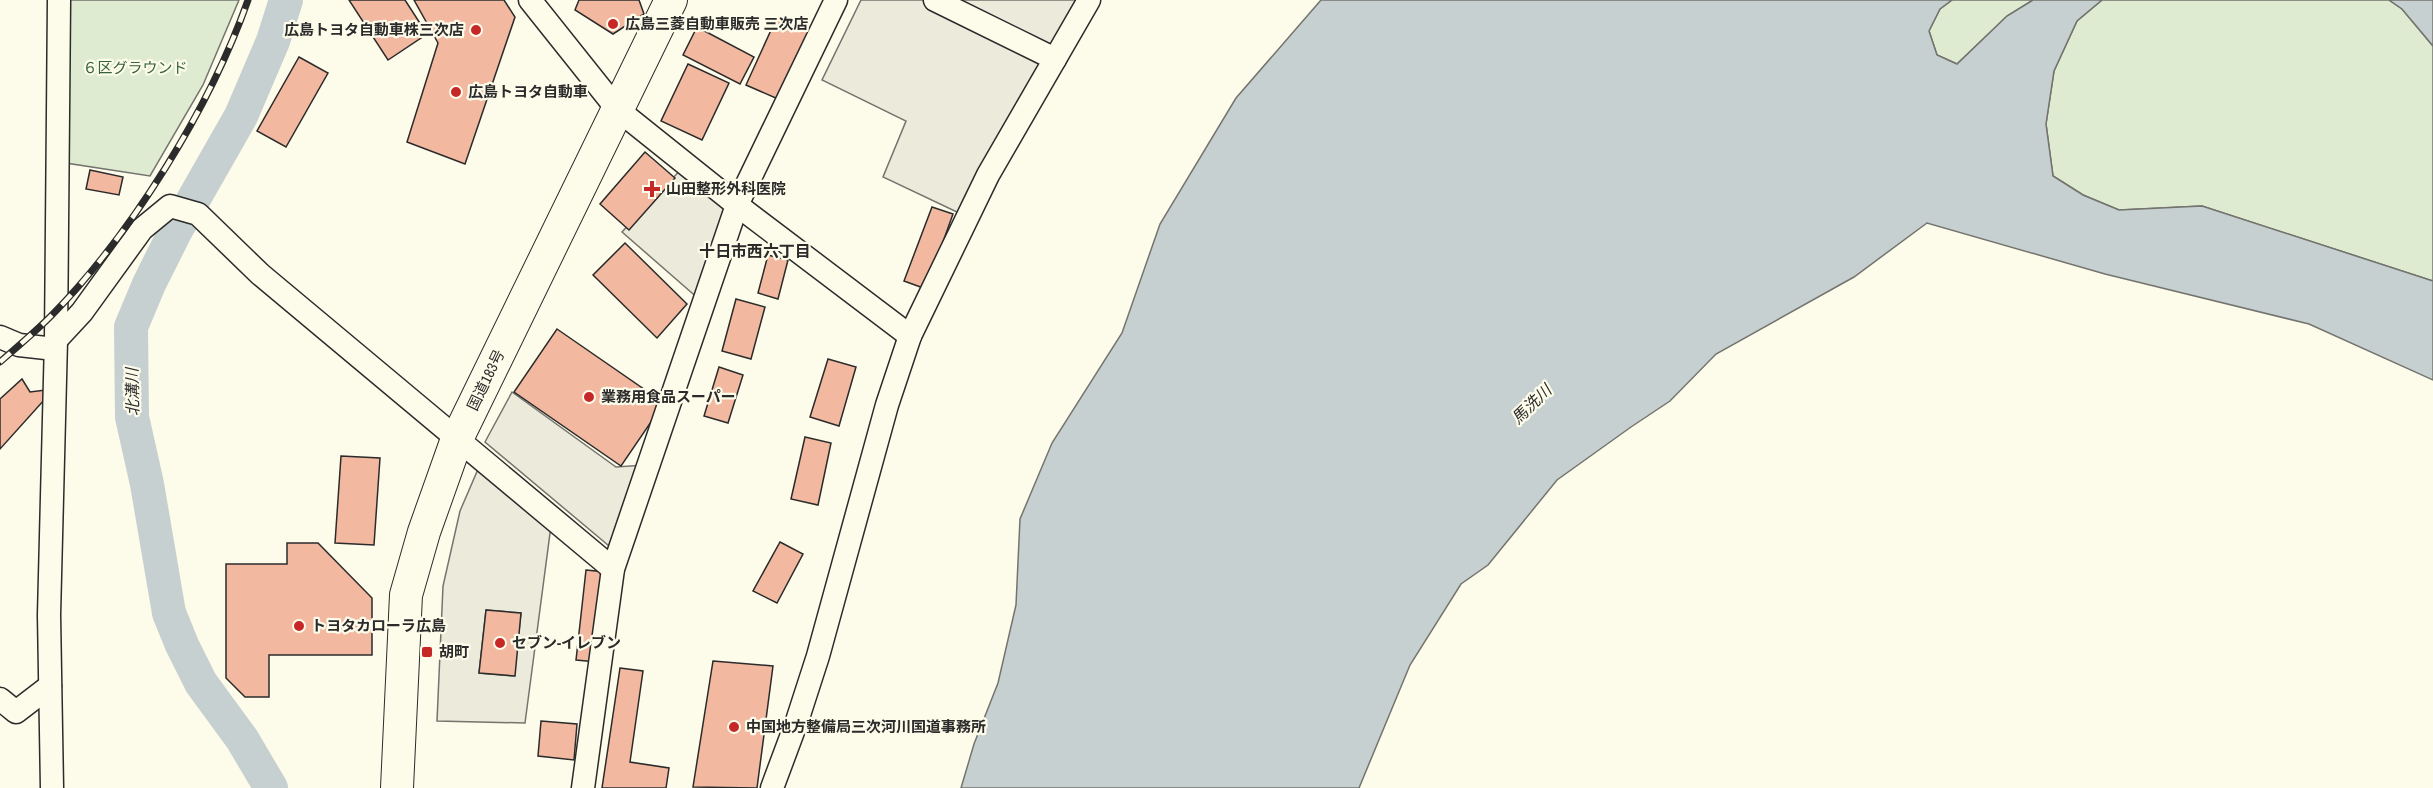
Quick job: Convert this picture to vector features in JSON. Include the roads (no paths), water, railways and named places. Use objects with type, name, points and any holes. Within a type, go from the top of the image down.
[{"type":"highway","name":"国道183号","points":[[397,788],[406,595],[424,532],[457,439],[671,0]]},
{"type":"street","points":[[52,788],[49,603],[56,344],[59,0]]},
{"type":"street","points":[[530,0],[617,109],[737,205],[909,336]]},
{"type":"street","points":[[583,788],[613,569],[737,205],[836,0]]},
{"type":"street","points":[[935,0],[958,5],[1055,59]]},
{"type":"street","points":[[772,788],[797,722],[818,656],[887,405],[909,336],[988,175],[1089,0]]},
{"type":"street","points":[[0,337],[19,345],[56,344],[142,229],[170,206],[198,214],[260,274],[613,569]]},
{"type":"street","points":[[0,699],[16,712],[50,686]]},
{"type":"water","name":"馬洗川","points":[[1321,0],[1952,0],[1940,9],[1929,31],[1937,55],[1957,64],[2007,16],[2033,0],[2102,0],[2077,21],[2054,71],[2046,124],[2053,176],[2083,195],[2119,210],[2202,206],[2433,281],[2433,380],[2309,324],[2105,274],[1927,223],[1854,277],[1716,354],[1670,401],[1557,480],[1488,565],[1461,584],[1410,665],[1359,788],[961,788],[974,744],[998,683],[1016,605],[1020,519],[1052,443],[1122,333],[1160,224],[1236,98]]},
{"type":"water","points":[[2389,0],[2433,0],[2433,46],[2402,9]]},
{"type":"waterway","name":"北溝川","points":[[271,788],[242,739],[201,683],[169,613],[147,484],[132,417],[131,327],[176,230],[241,116],[273,41],[286,0]]},
{"type":"railway","points":[[0,362],[45,322],[81,284],[138,209],[190,126],[232,41],[248,0]]},
{"type":"place","name":"広島三菱自動車販売 三次店","points":[[613,24]]},
{"type":"place","name":"広島トヨタ自動車株三次店","points":[[476,30]]},
{"type":"place","name":"広島トヨタ自動車","points":[[456,92]]},
{"type":"place","name":"山田整形外科医院","points":[[652,189]]},
{"type":"place","name":"業務用食品スーパー","points":[[589,397]]},
{"type":"place","name":"トヨタカローラ広島","points":[[299,626]]},
{"type":"place","name":"セブン-イレブン","points":[[500,643]]},
{"type":"place","name":"胡町","points":[[427,652]]},
{"type":"place","name":"中国地方整備局三次河川国道事務所","points":[[734,727]]},
{"type":"district","name":"十日市西六丁目","points":[[755,251]]},
{"type":"park label","name":"６区グラウンド","points":[[135,68]]}]
